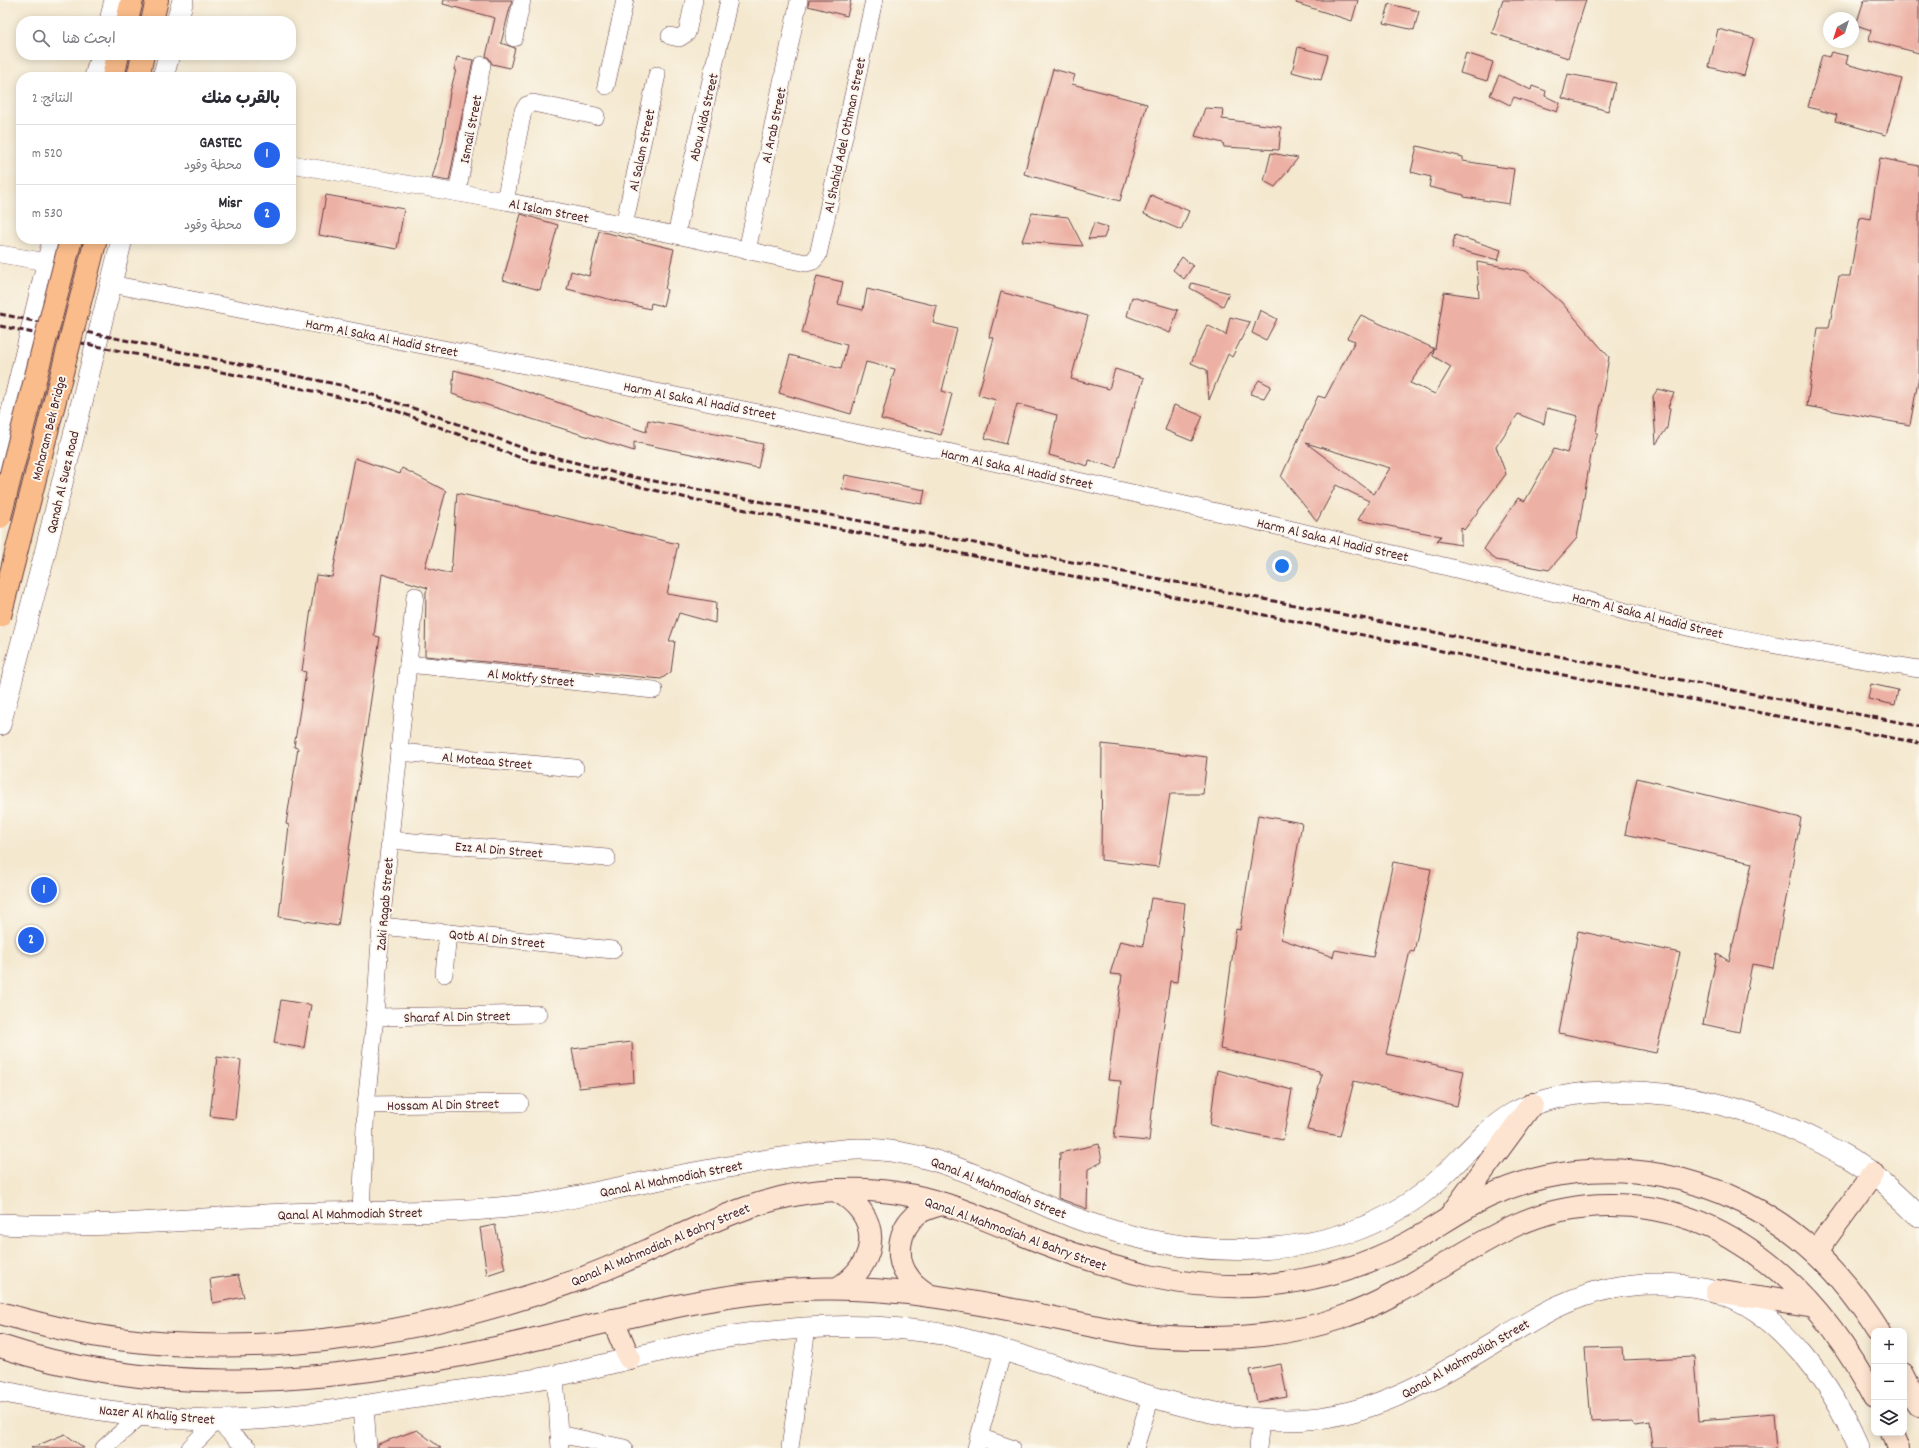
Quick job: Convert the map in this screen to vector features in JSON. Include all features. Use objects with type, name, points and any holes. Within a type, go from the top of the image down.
[{"type":"highway","points":[[128,16],[132,0]]},
{"type":"highway","points":[[153,16],[157,0]]},
{"type":"highway","points":[[114,72],[117,60]]},
{"type":"highway","points":[[139,72],[142,60]]},
{"type":"highway","name":"Moharam Bek Bridge","points":[[0,517],[70,244]]},
{"type":"highway","name":"Moharam Bek Bridge","points":[[0,616],[95,244]]},
{"type":"main road","points":[[1446,1220],[1532,1104]]},
{"type":"main road","name":"Qanal Al Mahmodiah Al Bahry Street","points":[[0,1313],[107,1337],[162,1344],[261,1345],[376,1333],[419,1325],[503,1304],[544,1291],[625,1261],[703,1224],[741,1209],[780,1197],[835,1190],[872,1190],[908,1195],[943,1204],[1114,1268],[1173,1282],[1218,1286],[1263,1285],[1293,1282],[1340,1271],[1399,1248],[1491,1195],[1539,1178],[1590,1170],[1633,1171],[1690,1181],[1737,1199],[1781,1225],[1816,1252],[1851,1290],[1877,1328]]},
{"type":"main road","points":[[1816,1252],[1873,1174]]},
{"type":"main road","points":[[835,1190],[846,1195],[864,1214],[868,1225],[870,1238],[869,1250],[865,1262],[858,1273],[838,1288]]},
{"type":"main road","points":[[930,1296],[918,1288],[908,1278],[902,1266],[900,1244],[908,1224],[917,1214],[929,1207],[943,1204]]},
{"type":"main road","points":[[0,1346],[58,1363],[102,1371],[191,1380],[280,1380],[324,1376],[436,1360],[505,1346],[699,1301],[745,1294],[838,1288],[930,1296],[1140,1335],[1203,1339],[1259,1337],[1312,1326],[1369,1307],[1402,1290],[1518,1224],[1571,1208],[1599,1205],[1627,1205],[1654,1208],[1676,1214],[1718,1230],[1757,1254],[1774,1268],[1813,1307],[1841,1343],[1871,1392]]},
{"type":"main road","points":[[1717,1291],[1813,1307]]},
{"type":"main road","points":[[613,1320],[629,1358]]},
{"type":"main road","points":[[0,1363],[58,1363]]},
{"type":"main road","points":[[1907,1381],[1919,1406]]},
{"type":"main road","points":[[1893,1436],[1898,1448]]},
{"type":"street","points":[[111,16],[115,0]]},
{"type":"street","points":[[178,16],[182,0]]},
{"type":"street","points":[[514,38],[522,0]]},
{"type":"street","points":[[606,86],[624,0]]},
{"type":"street","points":[[670,36],[679,38],[687,33],[694,0]]},
{"type":"street","name":"Abou Aida Street","points":[[676,235],[729,0]]},
{"type":"street","name":"Al Arab Street","points":[[746,251],[799,0]]},
{"type":"street","name":"Al Shahid Adel Othman Street","points":[[806,263],[813,261],[818,255],[874,0]]},
{"type":"street","points":[[96,72],[100,60]]},
{"type":"street","points":[[164,72],[168,60]]},
{"type":"street","name":"Ismail Street","points":[[457,193],[482,65]]},
{"type":"street","name":"Al Salam Street","points":[[624,225],[657,75]]},
{"type":"street","points":[[505,202],[523,111],[527,105],[533,102],[596,116]]},
{"type":"street","name":"Al Islam Street","points":[[296,165],[505,202],[676,235],[806,263]]},
{"type":"street","points":[[0,461],[52,244]]},
{"type":"street","name":"Qanah Al Suez Road","points":[[0,725],[42,565],[121,244]]},
{"type":"street","points":[[0,254],[47,262]]},
{"type":"street","name":"Harm Al Saka Al Hadid Street","points":[[110,284],[793,419],[1239,517],[1594,602],[1645,617],[1783,646],[1919,668]]},
{"type":"street","name":"Zaki Ragab Street","points":[[361,1212],[366,1106],[375,1017],[381,926],[415,596]]},
{"type":"street","name":"Al Moktfy Street","points":[[408,664],[654,690]]},
{"type":"street","name":"Al Moteaa Street","points":[[399,752],[576,768]]},
{"type":"street","name":"Ezz Al Din Street","points":[[390,840],[607,858]]},
{"type":"street","name":"Qotb Al Din Street","points":[[381,926],[613,950]]},
{"type":"street","points":[[444,974],[448,933]]},
{"type":"street","name":"Sharaf Al Din Street","points":[[375,1017],[538,1014]]},
{"type":"street","name":"Qanal Al Mahmodiah Street","points":[[0,1224],[96,1226],[286,1214],[479,1210],[549,1202],[695,1172],[787,1157],[857,1149],[903,1153],[948,1165],[1084,1221],[1151,1240],[1215,1249],[1257,1250],[1292,1247],[1343,1236],[1360,1230],[1413,1202],[1490,1131],[1509,1116],[1532,1104],[1552,1098],[1619,1091],[1648,1092],[1713,1102],[1761,1117],[1814,1139],[1844,1155],[1873,1174],[1919,1216]]},
{"type":"street","name":"Hossam Al Din Street","points":[[366,1106],[520,1103]]},
{"type":"street","name":"Qanal Al Mahmodiah Street","points":[[363,1406],[555,1376],[696,1343],[751,1334],[806,1328],[863,1326],[920,1330],[948,1334],[1150,1397],[1217,1414],[1261,1420],[1321,1418],[1380,1404],[1408,1392],[1560,1305],[1603,1290],[1649,1284],[1672,1284],[1717,1291],[1750,1308],[1775,1327],[1799,1350],[1836,1398],[1860,1448]]},
{"type":"street","points":[[790,1448],[806,1328]]},
{"type":"street","points":[[1003,1350],[978,1443],[1011,1448]]},
{"type":"street","points":[[555,1376],[559,1441],[624,1448]]},
{"type":"street","name":"Nazer Al Khalig Street","points":[[0,1391],[97,1409],[141,1415],[217,1420],[307,1414],[363,1406]]},
{"type":"street","points":[[1135,1448],[1150,1397]]},
{"type":"street","points":[[363,1406],[366,1448]]},
{"type":"street","points":[[104,1448],[141,1415]]},
{"type":"street","points":[[190,1448],[217,1420],[236,1439],[248,1448]]},
{"type":"street","points":[[1258,1448],[1261,1420]]},
{"type":"building","points":[[444,0],[512,0],[501,43],[515,48],[510,68],[492,64],[486,56],[495,18],[443,4]]},
{"type":"building","points":[[809,0],[851,0],[847,16],[808,6]]},
{"type":"building","points":[[1297,0],[1358,0],[1352,21],[1296,3]]},
{"type":"building","points":[[1503,0],[1586,0],[1568,58],[1492,33]]},
{"type":"building","points":[[1864,0],[1919,0],[1919,53],[1869,40],[1871,30],[1859,26],[1859,16]]},
{"type":"building","points":[[1389,4],[1419,11],[1414,30],[1384,23]]},
{"type":"building","points":[[1718,29],[1754,38],[1744,76],[1709,67]]},
{"type":"building","points":[[1298,47],[1328,55],[1321,80],[1292,72]]},
{"type":"building","points":[[1831,52],[1848,56],[1846,64],[1902,79],[1886,135],[1835,121],[1837,115],[1808,107],[1822,55],[1829,57]]},
{"type":"building","points":[[1466,53],[1493,62],[1487,81],[1460,73]]},
{"type":"building","points":[[457,57],[473,60],[449,181],[432,178],[443,141]]},
{"type":"building","points":[[1053,69],[1075,75],[1072,84],[1147,104],[1120,201],[1024,174]]},
{"type":"building","points":[[1568,74],[1616,83],[1608,111],[1562,98]]},
{"type":"building","points":[[1499,75],[1531,90],[1532,86],[1546,91],[1545,96],[1560,103],[1557,112],[1514,97],[1510,105],[1490,95]]},
{"type":"building","points":[[1205,108],[1223,109],[1222,119],[1281,127],[1279,150],[1224,147],[1223,143],[1195,136]]},
{"type":"building","points":[[1417,146],[1463,157],[1463,161],[1514,169],[1509,204],[1464,197],[1464,195],[1429,187],[1431,177],[1411,172]]},
{"type":"building","points":[[1271,153],[1298,158],[1275,187],[1264,181]]},
{"type":"building","points":[[1880,158],[1919,166],[1919,375],[1910,425],[1807,406],[1818,328],[1829,328],[1839,276],[1850,276],[1860,217],[1870,219]]},
{"type":"building","points":[[326,195],[404,209],[397,249],[319,235]]},
{"type":"building","points":[[1151,195],[1189,211],[1181,230],[1144,214]]},
{"type":"building","points":[[1032,213],[1068,217],[1083,246],[1022,241]]},
{"type":"building","points":[[521,214],[558,225],[540,290],[503,280]]},
{"type":"building","points":[[1094,223],[1108,227],[1104,238],[1088,239]]},
{"type":"building","points":[[599,231],[674,249],[665,289],[667,290],[663,306],[651,303],[650,309],[567,289],[571,271],[589,276]]},
{"type":"building","points":[[1455,235],[1501,250],[1498,260],[1452,248]]},
{"type":"building","points":[[1182,257],[1193,266],[1184,279],[1173,270]]},
{"type":"building","points":[[1477,262],[1526,271],[1561,302],[1609,357],[1596,433],[1598,433],[1592,449],[1577,538],[1549,570],[1496,560],[1484,549],[1518,498],[1525,501],[1554,449],[1567,453],[1578,416],[1547,408],[1544,424],[1518,414],[1496,447],[1506,474],[1464,530],[1461,527],[1461,545],[1437,541],[1441,536],[1358,520],[1369,501],[1336,485],[1317,521],[1281,477],[1318,396],[1325,398],[1355,341],[1347,338],[1361,315],[1435,349],[1444,292],[1479,297]],"holes":[[[1434,349],[1433,356],[1451,367],[1435,394],[1410,383]],[[1306,443],[1390,468],[1374,494]]]},
{"type":"building","points":[[817,276],[843,282],[838,304],[863,310],[867,289],[937,306],[933,323],[957,329],[942,391],[952,394],[941,435],[881,419],[895,369],[866,362],[851,414],[779,393],[790,355],[841,369],[847,345],[802,333]]},
{"type":"building","points":[[1192,283],[1229,293],[1223,306],[1190,288]]},
{"type":"building","points":[[1001,292],[1088,316],[1071,379],[1109,389],[1115,369],[1144,378],[1134,408],[1133,407],[1116,468],[1089,460],[1088,466],[1049,455],[1057,415],[1017,404],[1006,444],[985,438],[996,400],[978,395],[994,338],[989,337]]},
{"type":"building","points":[[1132,297],[1178,310],[1170,333],[1127,316]]},
{"type":"building","points":[[1260,310],[1277,319],[1266,340],[1252,333]]},
{"type":"building","points":[[1230,317],[1250,322],[1232,357],[1228,354],[1209,400],[1207,370],[1191,363],[1207,325],[1226,335]]},
{"type":"building","points":[[454,370],[491,380],[646,432],[648,420],[763,444],[758,468],[634,442],[634,451],[452,394]]},
{"type":"building","points":[[1259,380],[1271,386],[1264,398],[1250,394]]},
{"type":"building","points":[[1658,389],[1674,393],[1668,407],[1670,408],[1667,428],[1656,444],[1653,396]]},
{"type":"building","points":[[1174,405],[1203,416],[1192,441],[1165,430]]},
{"type":"building","points":[[355,458],[400,474],[402,468],[446,491],[425,567],[451,574],[457,493],[678,544],[667,594],[716,602],[715,623],[679,613],[669,641],[675,641],[671,672],[661,679],[425,656],[426,592],[428,588],[382,574],[374,636],[380,637],[338,926],[279,917],[289,825],[286,824],[298,748],[294,747],[306,672],[302,671],[316,575],[332,577]]},
{"type":"building","points":[[845,475],[925,490],[922,504],[842,489]]},
{"type":"building","points":[[1871,684],[1898,690],[1895,705],[1868,699]]},
{"type":"building","points":[[1102,744],[1207,757],[1203,794],[1170,794],[1158,867],[1101,860]]},
{"type":"building","points":[[1637,778],[1801,818],[1773,968],[1752,964],[1739,1032],[1703,1024],[1717,954],[1729,961],[1752,863],[1625,834]]},
{"type":"building","points":[[1258,815],[1302,823],[1281,939],[1333,957],[1335,950],[1373,957],[1393,862],[1431,869],[1414,952],[1410,951],[1386,1054],[1464,1071],[1457,1106],[1354,1081],[1340,1136],[1307,1130],[1322,1074],[1319,1074],[1319,1071],[1220,1049],[1236,929],[1240,930]]},
{"type":"building","points":[[1151,898],[1185,903],[1177,982],[1170,981],[1149,1141],[1114,1138],[1121,1081],[1108,1080],[1122,975],[1110,974],[1120,941],[1143,946]]},
{"type":"building","points":[[1578,931],[1680,953],[1656,1053],[1559,1033]]},
{"type":"building","points":[[281,1000],[311,1005],[304,1048],[274,1043]]},
{"type":"building","points":[[632,1042],[634,1082],[579,1088],[572,1049]]},
{"type":"building","points":[[217,1057],[241,1060],[235,1119],[210,1116]]},
{"type":"building","points":[[1217,1070],[1292,1090],[1283,1140],[1210,1125]]},
{"type":"building","points":[[1099,1144],[1102,1162],[1088,1169],[1087,1209],[1058,1198],[1060,1153]]},
{"type":"building","points":[[495,1225],[505,1269],[487,1275],[480,1228]]},
{"type":"building","points":[[238,1275],[244,1297],[213,1303],[210,1279]]},
{"type":"building","points":[[1623,1347],[1624,1360],[1694,1357],[1699,1421],[1775,1415],[1778,1448],[1652,1448],[1649,1421],[1635,1423],[1633,1420],[1591,1422],[1585,1348]]},
{"type":"building","points":[[1281,1364],[1287,1397],[1257,1402],[1250,1370]]},
{"type":"building","points":[[417,1430],[441,1448],[378,1448],[378,1444]]},
{"type":"building","points":[[65,1434],[84,1448],[31,1448]]},
{"type":"railway","points":[[0,314],[345,386],[431,414],[531,451],[623,475],[1919,726]]},
{"type":"railway","points":[[0,326],[318,392],[394,410],[524,459],[687,498],[1506,664],[1919,743]]},
{"type":"place","name":"GASTEC","points":[[44,890]]},
{"type":"place","name":"Misr","points":[[31,940]]}]
